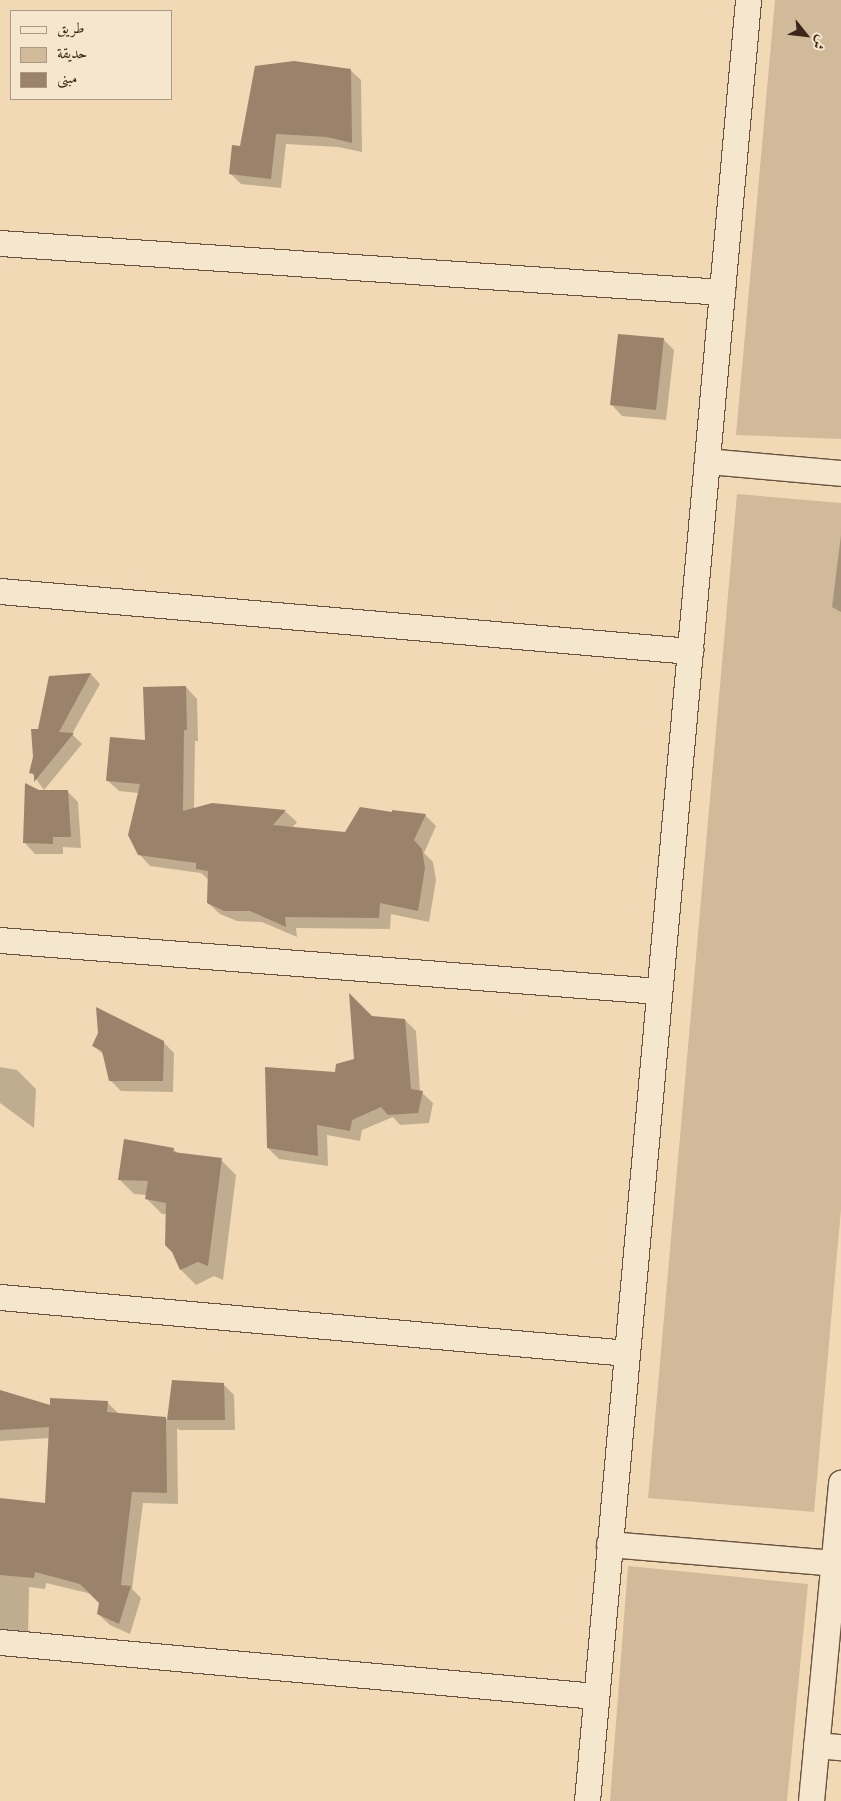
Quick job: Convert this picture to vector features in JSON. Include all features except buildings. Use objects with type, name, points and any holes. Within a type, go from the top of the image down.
[{"type":"street","points":[[587,1801],[748,0]]},
{"type":"street","points":[[0,242],[722,292]]},
{"type":"street","points":[[707,461],[841,473]]},
{"type":"street","points":[[0,591],[690,651]]},
{"type":"street","points":[[0,940],[659,991]]},
{"type":"street","points":[[0,1297],[627,1353]]},
{"type":"street","points":[[811,1801],[841,1482]]},
{"type":"street","points":[[609,1544],[833,1564]]},
{"type":"street","points":[[0,1642],[596,1696]]},
{"type":"street","points":[[816,1745],[841,1747]]},
{"type":"green space","points":[[775,0],[841,0],[841,439],[736,435]]},
{"type":"green space","points":[[737,494],[841,503],[841,1209],[814,1512],[648,1498]]},
{"type":"green space","points":[[628,1566],[808,1584],[787,1801],[610,1801]]}]
